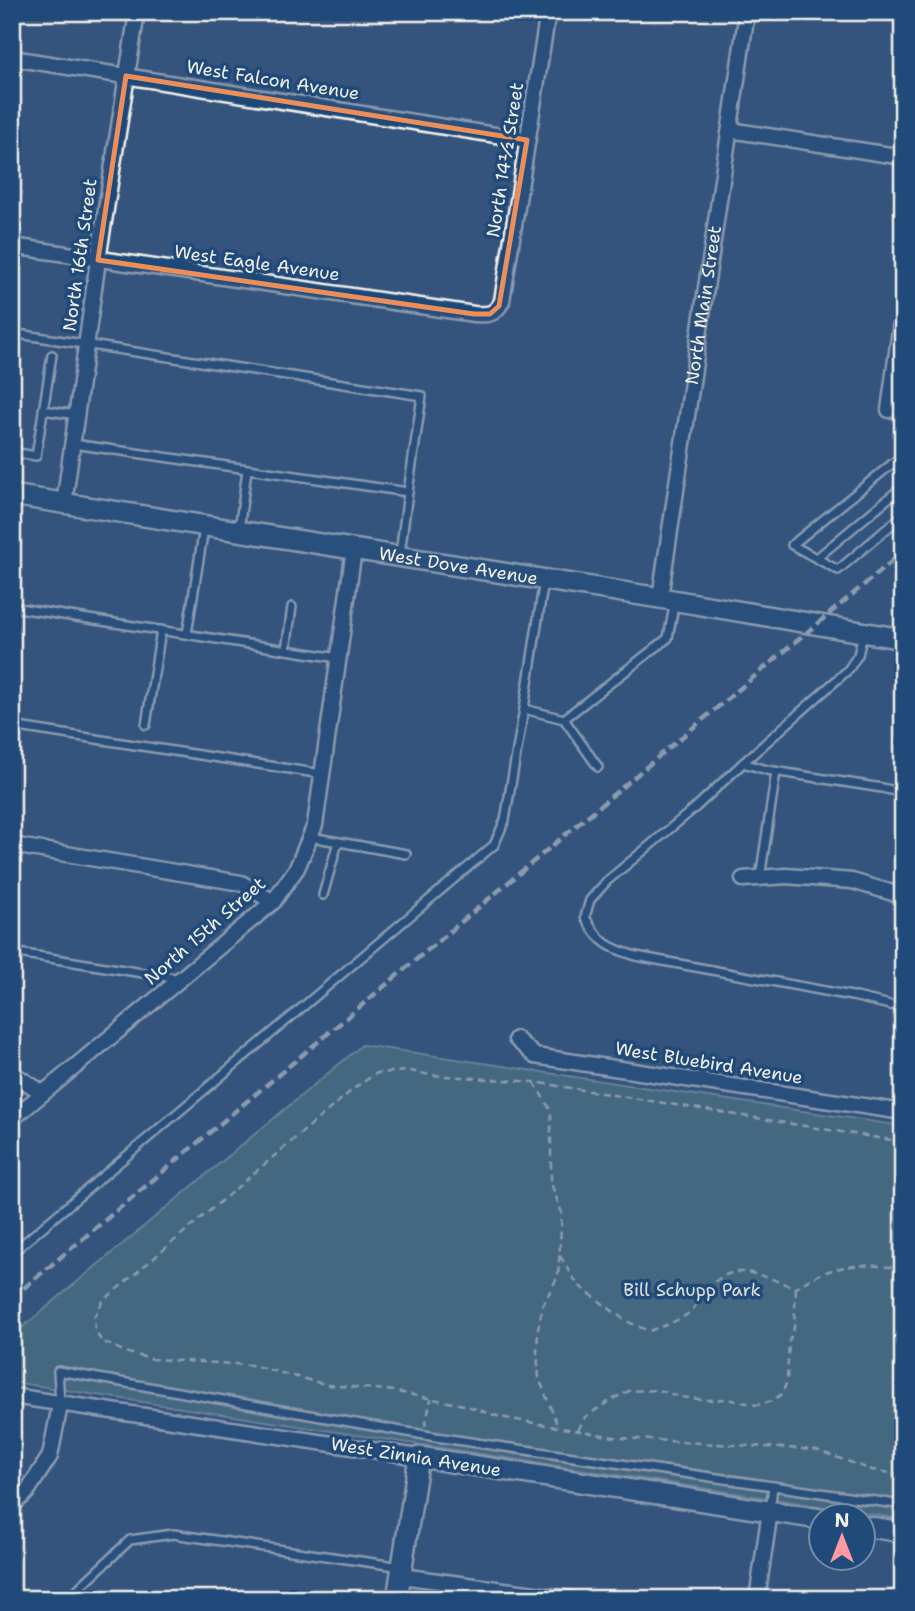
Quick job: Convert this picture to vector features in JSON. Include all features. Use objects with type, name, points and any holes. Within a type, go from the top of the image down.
[{"type":"main road","name":"West Dove Avenue","points":[[12,495],[903,639]]},
{"type":"main road","name":"West Zinnia Avenue","points":[[419,1457],[806,1517]]},
{"type":"main road","points":[[397,1599],[419,1457]]},
{"type":"main road","points":[[876,1528],[903,1532]]},
{"type":"street","name":"North 16th Street","points":[[64,504],[98,260],[137,12]]},
{"type":"street","name":"North 14½ Street","points":[[496,312],[502,301],[548,12]]},
{"type":"street","name":"North Main Street","points":[[668,599],[747,12]]},
{"type":"street","name":"West Falcon Avenue","points":[[12,58],[527,140]]},
{"type":"street","points":[[730,130],[903,157]]},
{"type":"street","name":"West Eagle Avenue","points":[[12,246],[474,314],[496,312]]},
{"type":"street","points":[[889,410],[903,307]]},
{"type":"street","name":"North 15th Street","points":[[12,1119],[273,902],[298,868],[315,825],[354,549]]},
{"type":"street","points":[[12,845],[241,883],[273,902]]},
{"type":"street","points":[[743,879],[786,876],[852,881],[903,896]]},
{"type":"street","name":"West Bluebird Avenue","points":[[516,1039],[535,1056],[903,1112]]},
{"type":"street","points":[[12,1073],[43,1093]]},
{"type":"street","name":"West Zinnia Avenue","points":[[12,1396],[419,1457]]},
{"type":"street","points":[[12,1506],[26,1493],[50,1456],[60,1405]]},
{"type":"street","points":[[757,1599],[770,1511]]},
{"type":"street","points":[[402,1571],[572,1599]]},
{"type":"lane","points":[[12,333],[422,396],[399,556]]},
{"type":"lane","points":[[12,452],[36,456],[52,355]]},
{"type":"lane","points":[[43,410],[76,415]]},
{"type":"lane","points":[[72,443],[408,492]]},
{"type":"lane","points":[[903,455],[792,545],[838,570],[903,515]]},
{"type":"lane","points":[[239,531],[247,470]]},
{"type":"lane","points":[[817,558],[903,486]]},
{"type":"lane","points":[[187,634],[204,526]]},
{"type":"lane","points":[[12,1253],[494,845],[505,820],[544,579]]},
{"type":"lane","points":[[564,719],[668,638],[668,599]]},
{"type":"lane","points":[[12,607],[338,658]]},
{"type":"lane","points":[[286,650],[292,607]]},
{"type":"lane","points":[[146,725],[161,631]]},
{"type":"lane","points":[[863,633],[858,655],[848,670],[696,807],[607,881],[590,900],[586,917],[594,934],[611,949],[636,957],[852,996],[903,1008]]},
{"type":"lane","points":[[524,709],[564,719],[598,767]]},
{"type":"lane","points":[[12,726],[322,774]]},
{"type":"lane","points":[[743,763],[776,772],[903,793]]},
{"type":"lane","points":[[760,878],[776,772]]},
{"type":"lane","points":[[310,837],[406,854]]},
{"type":"lane","points":[[323,895],[338,842]]},
{"type":"lane","points":[[12,952],[180,979]]},
{"type":"lane","points":[[60,1405],[58,1371],[423,1434],[903,1505]]},
{"type":"lane","points":[[770,1511],[773,1486]]},
{"type":"lane","points":[[67,1599],[130,1540],[173,1534],[402,1571]]},
{"type":"path","points":[[903,1142],[534,1082],[430,1075],[410,1071],[377,1073],[357,1086],[103,1301],[94,1317],[95,1329],[101,1341],[120,1352],[152,1359],[251,1365],[328,1385],[387,1390],[464,1405],[500,1417],[620,1438],[816,1450],[872,1470],[903,1475]]},
{"type":"path","points":[[534,1082],[551,1111],[551,1184],[562,1213],[558,1276],[544,1305],[538,1329],[537,1352],[539,1378],[558,1427]]},
{"type":"path","points":[[560,1256],[578,1285],[626,1321],[649,1331],[678,1321],[692,1311],[715,1281],[736,1272],[764,1277],[796,1288]]},
{"type":"path","points":[[796,1288],[834,1269],[856,1264],[903,1269]]},
{"type":"path","points":[[578,1430],[585,1417],[629,1391],[658,1390],[681,1397],[727,1399],[757,1405],[772,1401],[782,1394],[787,1381],[796,1288]]},
{"type":"path","points":[[423,1434],[431,1399]]},
{"type":"highlighted area","points":[[126,76],[527,140],[499,306],[490,314],[474,314],[98,260]]},
{"type":"green space","name":"Bill Schupp Park","points":[[362,1045],[903,1126],[903,1519],[876,1515],[876,1502],[806,1504],[12,1382],[12,1336]]},
{"type":"railway","points":[[12,1298],[903,552]]}]
